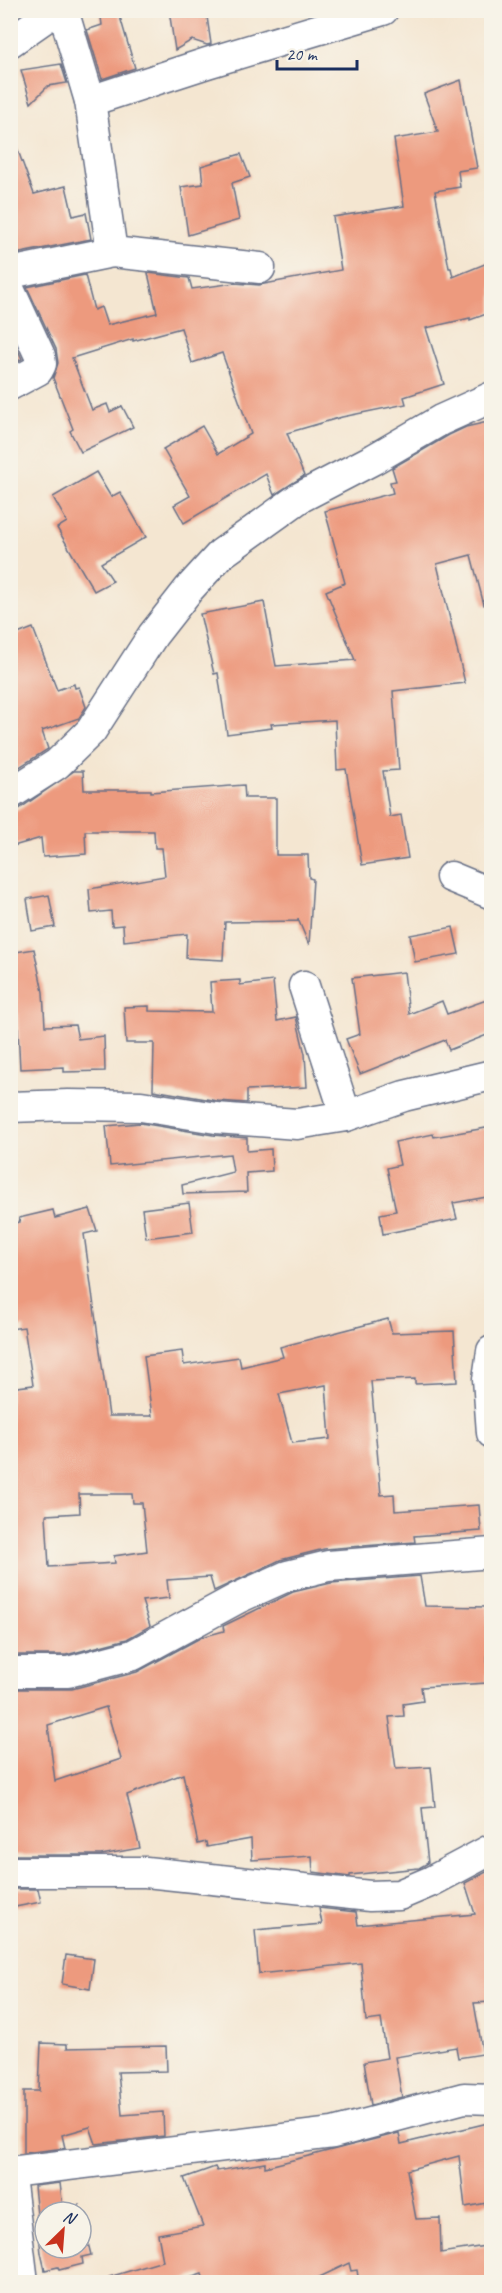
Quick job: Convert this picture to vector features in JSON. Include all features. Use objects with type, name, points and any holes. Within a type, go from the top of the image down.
[{"type":"street","points":[[10,42],[56,10]]},
{"type":"street","points":[[63,10],[90,101],[112,252]]},
{"type":"street","points":[[90,101],[383,10]]},
{"type":"street","points":[[10,273],[112,252],[260,268]]},
{"type":"street","points":[[10,291],[40,356],[41,364],[38,370],[10,385]]},
{"type":"street","points":[[10,794],[57,764],[91,731],[153,635],[189,589],[221,554],[299,498],[374,459],[441,420],[492,397]]},
{"type":"street","points":[[451,877],[492,894]]},
{"type":"street","points":[[304,986],[346,1116]]},
{"type":"street","points":[[10,1107],[141,1106],[216,1118],[297,1124],[346,1116],[404,1096],[492,1075]]},
{"type":"street","points":[[492,1351],[488,1379],[492,1433]]},
{"type":"street","points":[[10,1672],[68,1672],[133,1655],[238,1598],[286,1576],[317,1569],[492,1553]]},
{"type":"street","points":[[10,1872],[146,1872],[370,1896],[399,1895],[432,1881],[492,1849]]},
{"type":"street","points":[[23,2283],[11,2185],[333,2133],[464,2098],[492,2099]]},
{"type":"building","points":[[100,10],[118,10],[135,68],[102,79],[87,30],[102,25]]},
{"type":"building","points":[[169,10],[206,10],[211,44],[207,45],[192,40],[175,50]]},
{"type":"building","points":[[61,64],[67,83],[48,86],[31,103],[21,70]]},
{"type":"building","points":[[461,80],[477,168],[458,171],[460,187],[435,191],[449,268],[451,268],[453,277],[492,261],[492,312],[470,320],[470,318],[426,328],[444,384],[404,397],[406,404],[342,417],[287,433],[304,476],[274,495],[266,474],[184,523],[174,505],[190,496],[163,449],[202,426],[218,454],[251,434],[222,353],[192,363],[181,328],[133,341],[133,339],[72,358],[92,410],[107,404],[110,412],[122,406],[133,427],[81,452],[70,431],[73,429],[53,378],[58,363],[56,349],[27,287],[85,275],[94,310],[101,307],[107,325],[157,313],[148,273],[189,278],[192,289],[235,283],[259,285],[341,270],[333,217],[404,206],[394,139],[438,132],[424,94]]},
{"type":"building","points":[[13,137],[34,194],[66,186],[73,216],[86,213],[91,239],[10,255],[10,138]]},
{"type":"building","points":[[241,154],[250,177],[232,183],[239,220],[188,235],[181,187],[203,184],[201,166]]},
{"type":"building","points":[[10,333],[22,359],[10,365]]},
{"type":"building","points":[[492,421],[492,604],[484,605],[471,555],[437,564],[465,683],[393,691],[399,770],[383,771],[390,817],[401,815],[408,858],[362,865],[346,769],[337,770],[335,720],[271,724],[272,728],[227,734],[218,673],[214,674],[200,614],[264,602],[276,666],[355,660],[326,591],[345,583],[325,511],[393,493],[390,482],[396,481],[392,468],[466,427]]},
{"type":"building","points":[[96,472],[111,497],[120,492],[146,537],[101,563],[113,581],[94,591],[57,528],[67,522],[53,497]]},
{"type":"building","points":[[33,628],[57,690],[74,684],[75,688],[79,687],[86,707],[79,718],[42,731],[48,749],[10,773],[10,637]]},
{"type":"building","points":[[74,771],[83,771],[84,790],[151,790],[151,792],[244,785],[245,798],[276,798],[276,855],[308,855],[309,878],[313,879],[309,945],[298,919],[298,921],[225,922],[223,960],[186,958],[187,934],[124,941],[123,925],[112,926],[111,911],[91,913],[89,889],[165,876],[162,848],[155,848],[154,831],[85,831],[86,854],[43,857],[41,838],[10,847],[10,811],[19,809]]},
{"type":"building","points":[[49,895],[55,927],[32,931],[27,899]]},
{"type":"building","points":[[453,927],[459,954],[415,962],[410,935]]},
{"type":"building","points":[[34,949],[43,992],[45,1026],[75,1025],[78,1039],[104,1036],[105,1071],[64,1072],[64,1067],[20,1069],[16,990],[10,991],[10,953]]},
{"type":"building","points":[[404,972],[409,1014],[442,1001],[447,1014],[492,998],[492,1033],[449,1050],[445,1040],[360,1074],[346,1039],[360,1034],[352,978]]},
{"type":"building","points":[[240,980],[240,985],[273,981],[277,1021],[296,1017],[305,1054],[307,1087],[247,1090],[247,1103],[218,1101],[153,1090],[154,1043],[126,1043],[124,1007],[149,1006],[149,1011],[212,1012],[210,982]]},
{"type":"building","points":[[140,1123],[247,1138],[247,1151],[271,1149],[272,1171],[246,1173],[247,1192],[183,1194],[182,1185],[233,1172],[230,1154],[110,1166],[106,1126]]},
{"type":"building","points":[[492,1127],[492,1196],[453,1203],[457,1219],[383,1234],[380,1214],[396,1211],[387,1168],[400,1165],[395,1142],[433,1134],[434,1137]]},
{"type":"building","points":[[189,1203],[193,1232],[146,1238],[142,1209]]},
{"type":"building","points":[[90,1209],[97,1231],[84,1234],[109,1416],[152,1416],[144,1356],[182,1351],[184,1365],[239,1357],[241,1367],[283,1357],[280,1347],[388,1319],[392,1333],[454,1331],[457,1382],[415,1384],[415,1379],[371,1381],[381,1495],[394,1494],[395,1511],[479,1505],[481,1531],[414,1536],[415,1542],[324,1549],[280,1560],[214,1591],[210,1577],[167,1580],[169,1598],[142,1601],[150,1626],[127,1639],[66,1655],[10,1655],[10,1388],[33,1385],[24,1327],[10,1329],[10,1224],[20,1222],[19,1218],[53,1210],[55,1218]],"holes":[[[326,1385],[330,1439],[292,1443],[279,1394]],[[79,1494],[132,1494],[133,1503],[142,1503],[147,1551],[114,1556],[115,1563],[49,1567],[46,1515],[80,1513]]]},
{"type":"building","points":[[420,1576],[425,1606],[488,1607],[487,1683],[421,1687],[423,1701],[403,1704],[404,1716],[389,1717],[396,1769],[431,1767],[435,1807],[422,1808],[428,1863],[419,1868],[350,1875],[350,1877],[313,1872],[312,1856],[252,1860],[251,1839],[207,1847],[206,1842],[198,1844],[183,1774],[127,1795],[140,1848],[101,1855],[10,1855],[10,1689],[72,1689],[137,1672],[202,1637],[224,1631],[223,1626],[293,1592],[331,1583]],"holes":[[[106,1707],[121,1759],[55,1781],[48,1725]]]},
{"type":"building","points":[[492,1869],[492,2002],[474,2003],[483,2054],[458,2058],[456,2047],[395,2057],[402,2097],[371,2105],[364,2062],[387,2058],[381,2019],[366,2021],[361,1963],[259,1974],[255,1930],[322,1924],[319,1908],[356,1912],[358,1925],[475,1914],[465,1883]]},
{"type":"building","points":[[10,1889],[38,1889],[41,1902],[10,1908]]},
{"type":"building","points":[[66,1955],[94,1959],[90,1989],[62,1984]]},
{"type":"building","points":[[41,2043],[67,2044],[67,2048],[166,2046],[167,2071],[118,2072],[122,2115],[163,2112],[164,2136],[96,2144],[90,2127],[62,2135],[65,2148],[24,2153],[24,2091],[39,2091]]},
{"type":"building","points":[[492,2122],[492,2202],[465,2207],[459,2156],[407,2170],[416,2219],[440,2218],[441,2253],[492,2245],[492,2283],[359,2283],[357,2270],[351,2271],[349,2263],[307,2283],[205,2283],[202,2274],[174,2283],[110,2283],[109,2277],[163,2261],[158,2234],[203,2226],[184,2178],[215,2167],[217,2171],[265,2163],[265,2167],[399,2133],[401,2144]]},
{"type":"building","points":[[60,2183],[62,2200],[35,2200],[34,2186]]},
{"type":"building","points":[[43,2260],[82,2260],[83,2264],[59,2270],[58,2267],[45,2270]]}]
